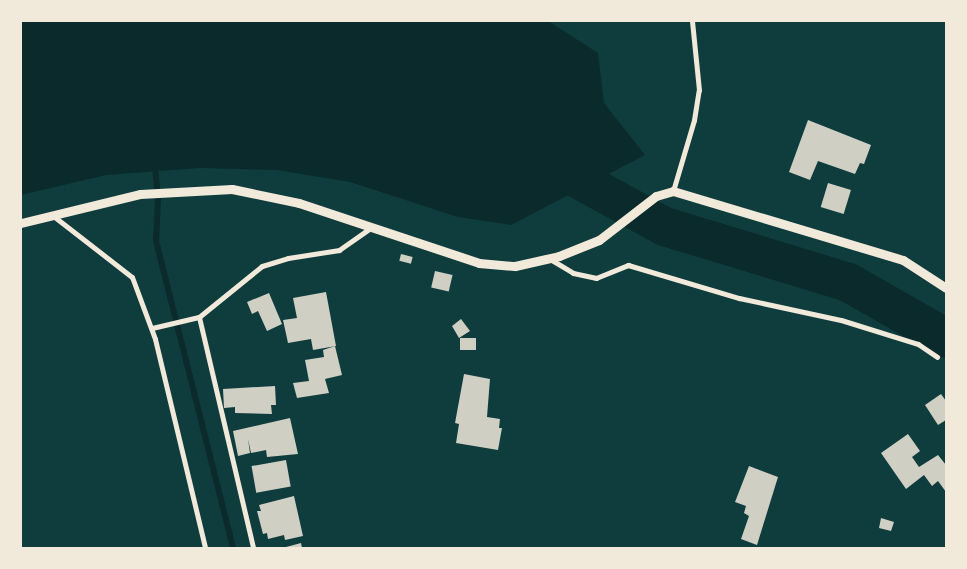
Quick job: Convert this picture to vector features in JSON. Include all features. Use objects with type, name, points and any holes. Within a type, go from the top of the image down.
[{"type":"street","points":[[673,190],[694,120],[699,90],[692,21]]},
{"type":"street","points":[[21,223],[115,199],[184,189],[232,189],[299,203],[479,263],[516,266],[550,259],[599,240],[656,196],[673,190],[903,260],[946,288]]},
{"type":"street","points":[[52,215],[132,277],[152,328],[205,548]]},
{"type":"street","points":[[152,328],[199,317],[262,266],[288,258],[339,250],[371,228]]},
{"type":"street","points":[[550,259],[573,273],[596,278],[628,265],[739,298],[841,320],[918,344],[936,357]]},
{"type":"street","points":[[199,317],[253,548]]},
{"type":"water","points":[[21,21],[548,21],[598,53],[604,103],[645,155],[511,225],[458,217],[350,182],[277,170],[200,168],[106,175],[21,195]]},
{"type":"building","points":[[808,120],[871,145],[864,164],[860,163],[855,174],[818,161],[810,180],[789,172]]},
{"type":"building","points":[[828,183],[851,190],[844,214],[821,207]]},
{"type":"building","points":[[401,254],[413,257],[411,264],[399,261]]},
{"type":"building","points":[[435,271],[453,275],[449,292],[431,288]]},
{"type":"building","points":[[326,292],[336,346],[313,350],[311,339],[288,343],[283,320],[297,318],[293,298]]},
{"type":"building","points":[[269,293],[282,324],[267,331],[258,311],[252,314],[247,302]]},
{"type":"building","points":[[461,319],[470,331],[459,338],[452,326]]},
{"type":"building","points":[[460,338],[476,338],[476,350],[460,350]]},
{"type":"building","points":[[335,346],[342,375],[325,379],[329,393],[297,398],[293,383],[309,381],[305,360],[324,357],[323,350]]},
{"type":"building","points":[[464,374],[490,379],[487,417],[500,419],[499,428],[502,428],[498,450],[456,443],[459,424],[455,423]]},
{"type":"building","points":[[275,386],[276,405],[271,405],[272,414],[235,413],[235,407],[224,408],[223,389]]},
{"type":"building","points":[[941,394],[946,401],[946,420],[938,425],[925,405]]},
{"type":"building","points":[[290,418],[298,454],[267,457],[266,450],[251,453],[248,439],[250,453],[238,456],[233,431]]},
{"type":"building","points":[[908,434],[920,451],[912,457],[919,467],[938,455],[946,465],[946,492],[938,481],[932,486],[924,475],[906,489],[881,453]]},
{"type":"building","points":[[286,460],[291,487],[256,493],[252,466]]},
{"type":"building","points":[[749,466],[778,477],[757,545],[741,539],[749,516],[744,513],[746,506],[735,502]]},
{"type":"building","points":[[294,496],[303,536],[285,540],[284,535],[268,539],[267,533],[263,534],[257,511],[261,511],[259,505]]},
{"type":"building","points":[[881,518],[894,522],[891,531],[879,528]]},
{"type":"building","points":[[301,543],[302,548],[286,547]]},
{"type":"waterway","points":[[542,159],[664,226],[848,282],[946,338]]},
{"type":"waterway","points":[[155,165],[158,199],[156,241],[233,548]]}]
